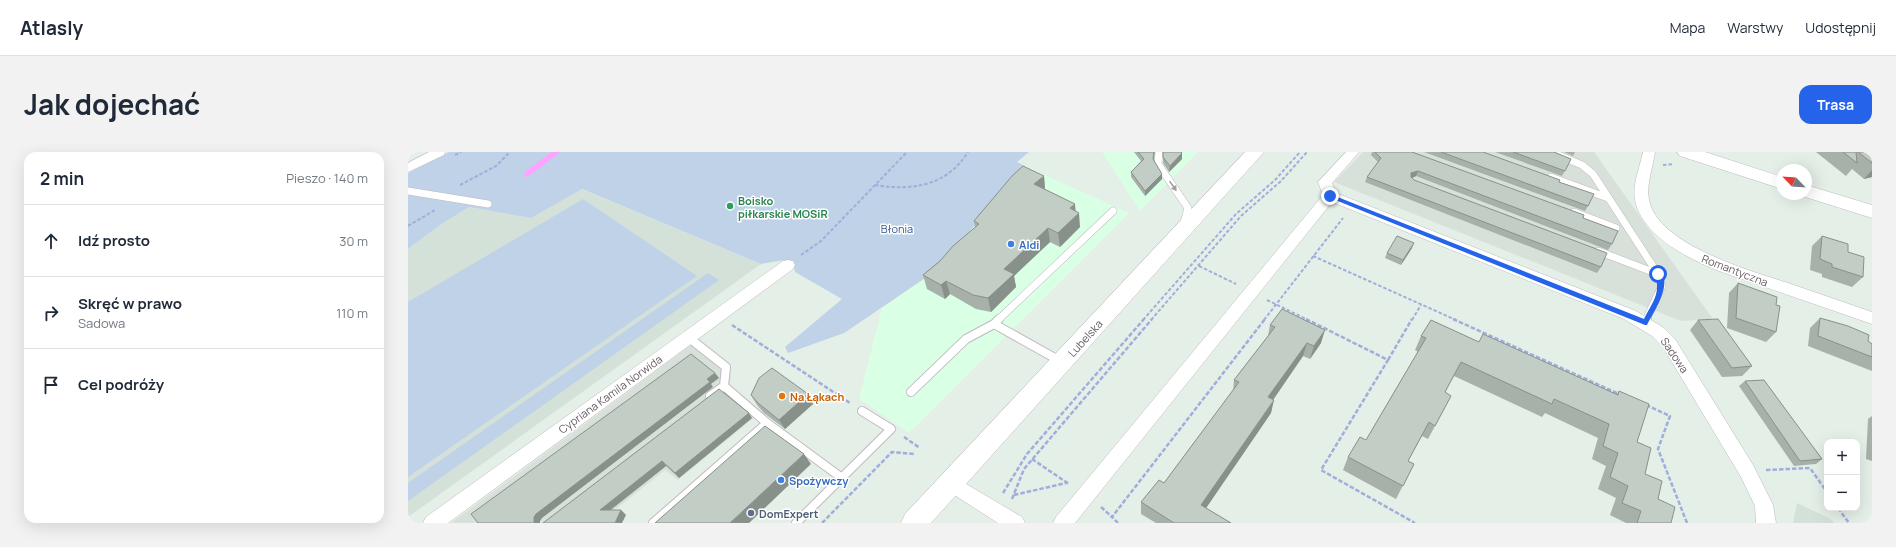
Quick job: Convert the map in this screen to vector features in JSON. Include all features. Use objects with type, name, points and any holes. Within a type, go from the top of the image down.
[{"type":"main road","name":"Lubelska","points":[[914,523],[1256,152]]},
{"type":"main road","points":[[1686,152],[1776,181]]},
{"type":"main road","points":[[1812,193],[1872,212]]},
{"type":"street","points":[[408,168],[438,152]]},
{"type":"street","points":[[1063,523],[1330,196],[1325,182],[1353,152]]},
{"type":"street","name":"Romantyczna","points":[[1649,152],[1642,200],[1652,220],[1673,240],[1704,260],[1872,318]]},
{"type":"street","name":"Sadowa","points":[[1330,196],[1630,315],[1658,332],[1669,343],[1747,471],[1764,505],[1766,523]]},
{"type":"street","name":"Cypriana Kamila Norwida","points":[[442,521],[688,337],[788,265]]},
{"type":"street","points":[[951,483],[1002,515]]},
{"type":"lane","points":[[1159,152],[1158,164],[1188,208],[1182,231]]},
{"type":"lane","points":[[1551,152],[1582,165],[1593,174],[1658,274],[1662,286],[1658,298],[1645,323]]},
{"type":"lane","points":[[1541,174],[1608,198]]},
{"type":"lane","points":[[408,191],[488,204]]},
{"type":"lane","points":[[1564,209],[1616,228]]},
{"type":"lane","points":[[911,392],[966,339],[994,324],[1113,211]]},
{"type":"lane","points":[[1592,248],[1658,274]]},
{"type":"lane","points":[[994,324],[1063,362]]},
{"type":"lane","points":[[688,337],[726,367],[724,386],[705,400]]},
{"type":"lane","points":[[724,386],[767,423],[842,478]]},
{"type":"lane","points":[[796,523],[891,429],[862,411]]},
{"type":"lane","points":[[653,523],[767,423]]},
{"type":"path","points":[[788,265],[821,241],[906,152]]},
{"type":"path","points":[[875,185],[901,188],[931,182],[947,175],[959,166],[968,152]]},
{"type":"path","points":[[1002,515],[1004,491],[1027,454],[1236,214],[1275,180],[1300,152]]},
{"type":"path","points":[[1002,515],[1014,495],[1024,469],[1241,216],[1281,181],[1307,152]]},
{"type":"path","points":[[1118,523],[1112,517],[1353,205]]},
{"type":"path","points":[[1313,256],[1620,394]]},
{"type":"path","points":[[1199,266],[1388,360]]},
{"type":"path","points":[[1415,523],[1321,470],[1421,305]]},
{"type":"path","points":[[718,316],[862,411]]},
{"type":"path","points":[[1641,403],[1670,416],[1658,448],[1686,523]]},
{"type":"path","points":[[907,440],[920,448]]},
{"type":"path","points":[[822,523],[892,452],[914,454]]},
{"type":"path","points":[[1747,471],[1810,468],[1824,488]]},
{"type":"path","points":[[1014,495],[1066,482]]},
{"type":"path","points":[[1840,511],[1849,523]]},
{"type":"shaded area","points":[[1102,152],[1198,152],[1140,211]]},
{"type":"shaded area","points":[[1363,152],[1594,152],[1713,319],[1681,321],[1334,182]]},
{"type":"shaded area","points":[[1025,166],[1129,213],[909,433],[859,399],[882,308],[937,270]]},
{"type":"shaded area","points":[[581,189],[761,264],[408,517],[408,249],[440,225],[469,207],[531,218]]},
{"type":"shaded area","points":[[691,345],[731,375],[728,394],[756,416],[678,480],[665,470],[598,523],[451,523]]},
{"type":"shaded area","points":[[1797,503],[1831,519],[1834,523],[1793,523]]},
{"type":"green space","name":"Błonia","points":[[449,152],[1029,152],[1017,162],[1025,166],[937,270],[844,333],[788,353],[785,347],[842,299],[795,272],[794,267],[784,260],[761,264],[582,189],[531,218],[469,207],[440,225],[408,249],[408,173]]},
{"type":"green space","points":[[583,199],[697,276],[408,477],[408,302]]},
{"type":"green space","points":[[708,273],[719,280],[408,501],[408,483]]},
{"type":"building","points":[[1138,152],[1154,152],[1153,159],[1162,174],[1145,191],[1131,172],[1144,159]]},
{"type":"building","points":[[1163,152],[1182,153],[1170,166],[1163,157]]},
{"type":"building","points":[[1375,152],[1412,152],[1584,215],[1583,218],[1618,231],[1612,244],[1418,171],[1411,173],[1411,177],[1414,180],[1607,253],[1601,267],[1367,177],[1381,158]]},
{"type":"building","points":[[1441,152],[1483,152],[1594,194],[1588,206]]},
{"type":"building","points":[[1513,152],[1554,152],[1571,159],[1565,171]]},
{"type":"building","points":[[1843,152],[1856,152],[1857,163]]},
{"type":"building","points":[[1858,152],[1872,152],[1872,163]]},
{"type":"building","name":"Aldi","points":[[1023,166],[1044,176],[1034,184],[1075,204],[1070,208],[1079,213],[1058,233],[1048,228],[1004,269],[1014,274],[988,298],[973,295],[946,281],[941,285],[923,275],[940,261],[953,246],[979,224],[974,221],[1012,176]]},
{"type":"building","points":[[1397,236],[1414,243],[1403,260],[1387,253]]},
{"type":"building","points":[[1822,236],[1848,244],[1848,252],[1864,257],[1863,277],[1832,267],[1832,264],[1820,259]]},
{"type":"building","points":[[1738,283],[1777,297],[1776,305],[1780,306],[1776,332],[1736,318]]},
{"type":"building","points":[[1282,309],[1325,330],[1314,346],[1307,343],[1268,397],[1274,400],[1201,505],[1231,523],[1174,523],[1141,502],[1159,480],[1164,483],[1239,382],[1234,380],[1275,327],[1270,325]]},
{"type":"building","points":[[1820,318],[1848,326],[1869,335],[1868,341],[1872,344],[1872,357],[1818,336]]},
{"type":"building","points":[[1718,319],[1752,366],[1732,368],[1698,320]]},
{"type":"building","points":[[1431,320],[1479,342],[1483,334],[1618,395],[1619,391],[1649,404],[1637,442],[1651,448],[1645,474],[1662,481],[1658,499],[1675,507],[1671,523],[1637,523],[1641,511],[1622,503],[1628,486],[1610,477],[1618,453],[1603,446],[1609,424],[1554,399],[1552,404],[1461,362],[1445,392],[1451,396],[1435,426],[1429,422],[1408,461],[1414,464],[1403,486],[1348,457],[1360,437],[1366,440],[1426,338],[1421,336]]},
{"type":"building","points":[[691,354],[715,373],[707,379],[710,382],[536,514],[534,517],[534,522],[536,523],[478,523],[471,514]]},
{"type":"building","points":[[772,368],[808,394],[779,420],[758,403],[751,395],[759,378]]},
{"type":"building","points":[[1764,380],[1822,459],[1800,461],[1745,381]]},
{"type":"building","points":[[719,389],[749,413],[675,473],[662,461],[600,510],[621,510],[615,523],[543,523]]},
{"type":"building","points":[[765,426],[804,454],[730,523],[655,523]]},
{"type":"waterway","points":[[527,174],[556,152]]},
{"type":"place","name":"Boisko piłkarskie MOSiR","points":[[730,206]]},
{"type":"place","name":"Aldi","points":[[1011,244]]},
{"type":"place","name":"Na Łąkach","points":[[782,396]]},
{"type":"place","name":"Spożywczy","points":[[781,480]]},
{"type":"place","name":"DomExpert","points":[[751,513]]},
{"type":"route","points":[[1330,196],[1630,315],[1645,323],[1658,298],[1662,286],[1658,274]]}]
